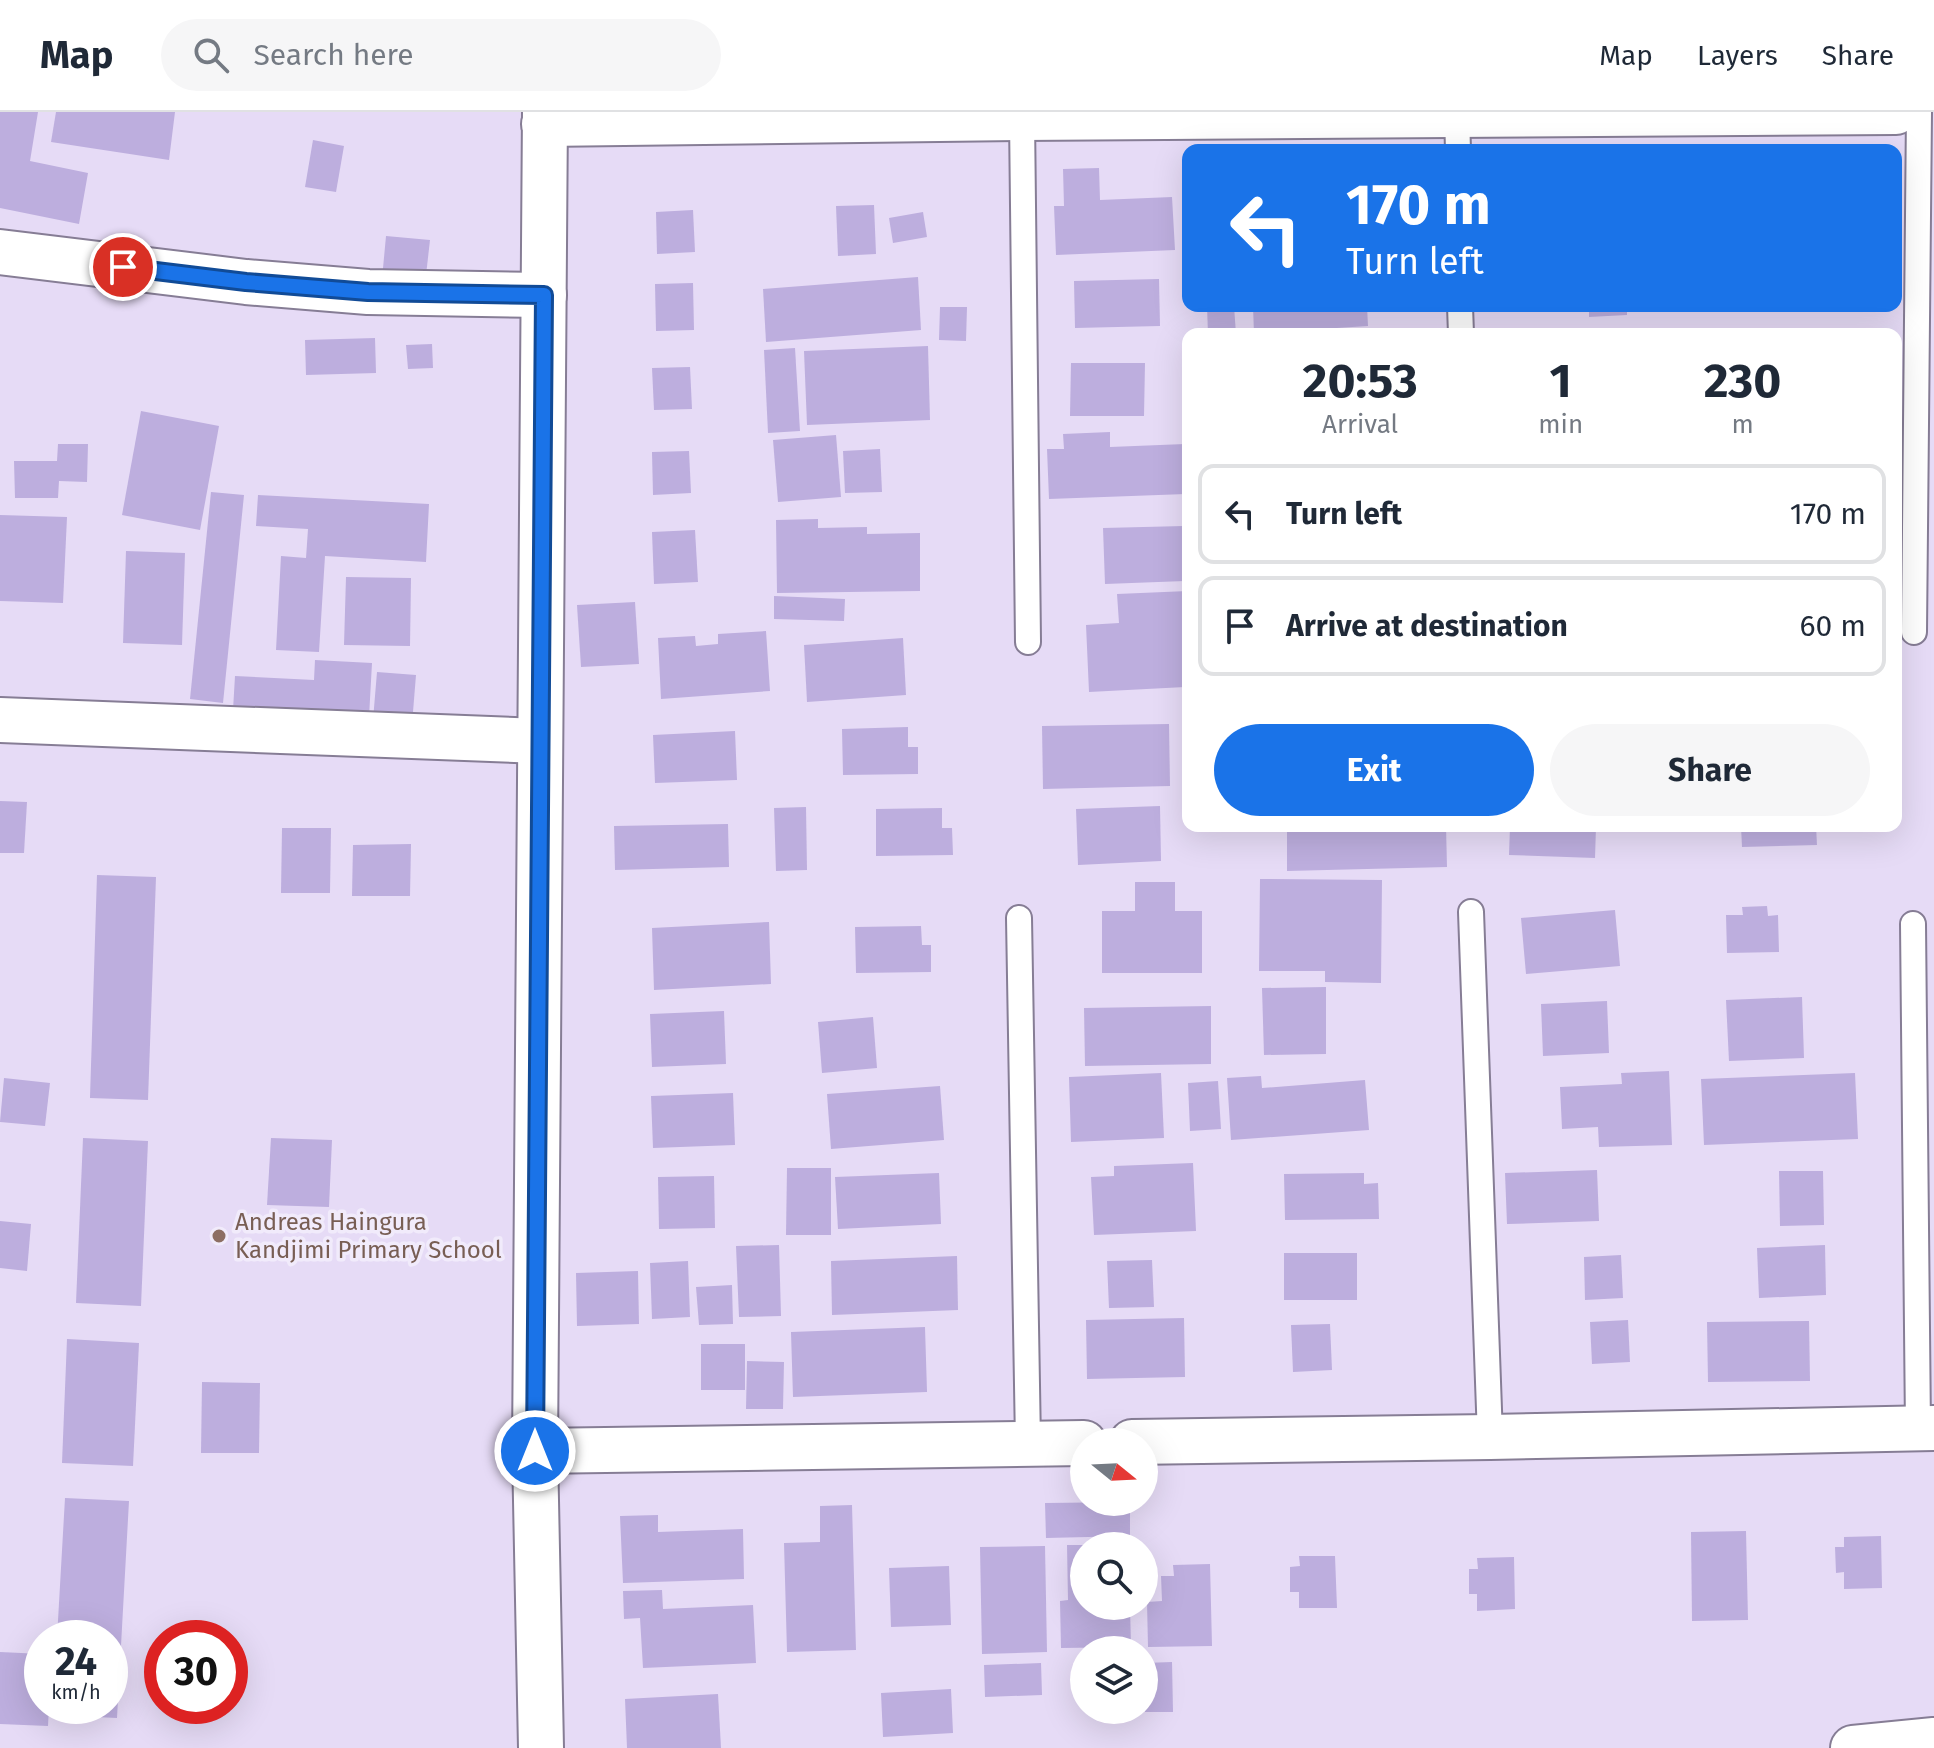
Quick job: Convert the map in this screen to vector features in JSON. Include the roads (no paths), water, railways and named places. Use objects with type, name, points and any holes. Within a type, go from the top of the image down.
[{"type":"street","points":[[541,1748],[535,1451],[544,118],[1022,118],[1457,132],[1896,112]]},
{"type":"street","points":[[0,252],[322,289],[544,295]]},
{"type":"street","points":[[0,720],[540,741]]},
{"type":"street","points":[[1158,1442],[1926,1428]]},
{"type":"street","points":[[535,1451],[1070,1443]]},
{"type":"street","points":[[1853,1748],[1934,1740]]},
{"type":"lane","points":[[1914,632],[1919,112]]},
{"type":"lane","points":[[1022,118],[1028,642]]},
{"type":"lane","points":[[1471,912],[1490,1437]]},
{"type":"lane","points":[[1019,918],[1028,1443]]},
{"type":"lane","points":[[1913,924],[1926,1428]]},
{"type":"place","name":"Andreas Haingura Kandjimi Primary School","points":[[219,1236]]}]
